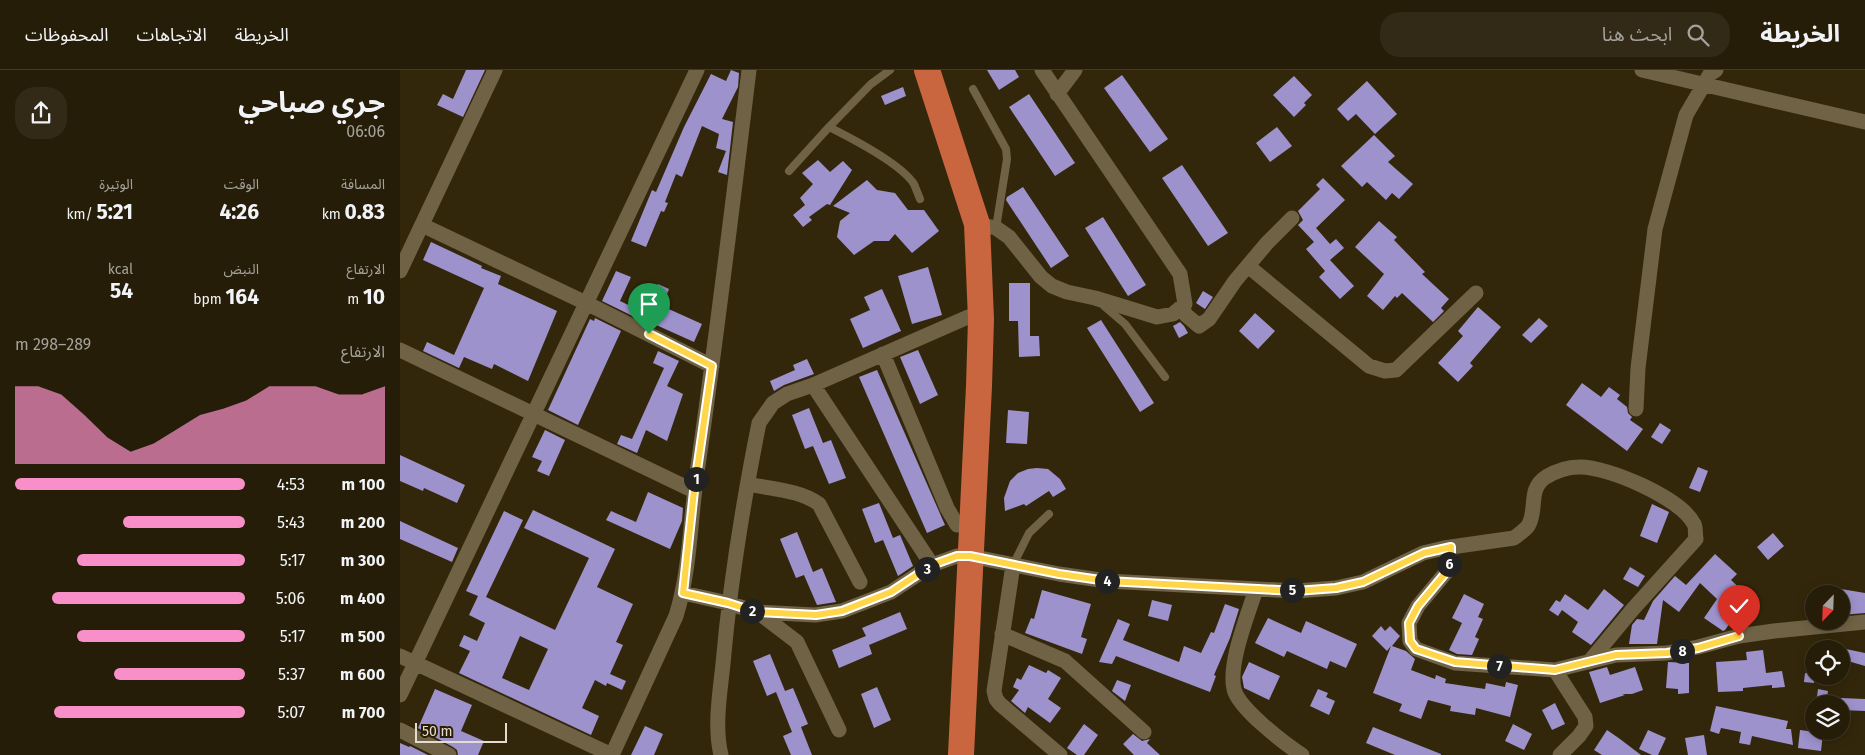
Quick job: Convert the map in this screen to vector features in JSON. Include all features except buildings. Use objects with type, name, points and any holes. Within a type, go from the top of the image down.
[{"type":"highway","points":[[917,70],[961,223],[967,274],[968,317],[958,525],[964,556],[961,755]]},
{"type":"highway","points":[[927,70],[986,226],[979,377],[948,755]]},
{"type":"street","points":[[400,271],[496,70]]},
{"type":"street","points":[[400,695],[697,70]]},
{"type":"street","points":[[400,656],[612,755],[676,616],[683,593],[694,491],[712,366],[749,70]]},
{"type":"street","points":[[1042,70],[1180,274],[1185,304],[1182,308],[1186,315],[1199,326],[1210,319],[1235,281],[1267,243],[1292,218]]},
{"type":"street","points":[[1057,94],[1075,70]]},
{"type":"street","points":[[1642,70],[1865,122]]},
{"type":"street","points":[[1636,409],[1638,368],[1655,229],[1686,115],[1710,74],[1716,70]]},
{"type":"street","points":[[422,225],[586,303],[712,366]]},
{"type":"street","points":[[986,226],[1009,237],[1041,277],[1052,286],[1067,292],[1095,298],[1158,317],[1173,314],[1185,304]]},
{"type":"street","points":[[1248,266],[1348,351],[1368,366],[1385,371],[1396,370],[1476,293]]},
{"type":"street","points":[[721,755],[719,747],[719,710],[728,603],[759,423],[773,402],[787,394],[813,385],[968,317]]},
{"type":"street","points":[[400,350],[694,491]]},
{"type":"street","points":[[883,354],[947,508],[958,525]]},
{"type":"street","points":[[813,385],[932,565]]},
{"type":"street","points":[[683,593],[728,603],[756,612],[816,615],[842,611],[891,592],[932,565],[964,556],[1107,581],[1296,591],[1336,588],[1363,582],[1424,553],[1514,538],[1529,524],[1536,488],[1545,478],[1560,471],[1579,467],[1614,473],[1672,502],[1686,513],[1695,525],[1696,539],[1633,609],[1589,662]]},
{"type":"street","points":[[748,484],[802,495],[819,504],[860,582]]},
{"type":"street","points":[[1451,547],[1451,560],[1448,570],[1418,606],[1409,623],[1410,641],[1416,649],[1455,662],[1555,670],[1616,655],[1667,653],[1698,648],[1739,636],[1774,630],[1865,622]]},
{"type":"street","points":[[1013,566],[994,691],[996,699],[1000,704],[1060,755]]},
{"type":"street","points":[[1256,589],[1236,655],[1233,677],[1234,690],[1247,710],[1302,755]]},
{"type":"street","points":[[756,612],[797,642],[839,730]]},
{"type":"street","points":[[1002,634],[1065,661],[1144,732]]},
{"type":"street","points":[[1555,670],[1585,717],[1586,726],[1560,755]]},
{"type":"street","points":[[400,730],[450,755]]},
{"type":"lane","points":[[789,171],[871,84],[890,70]]},
{"type":"lane","points":[[973,89],[1006,149],[1007,159],[986,226]]},
{"type":"lane","points":[[829,127],[856,140],[896,167],[913,184],[920,199]]},
{"type":"lane","points":[[1095,298],[1126,324],[1165,377]]},
{"type":"lane","points":[[1013,566],[1021,546],[1030,533],[1049,514]]},
{"type":"route","points":[[649,334],[712,366],[694,491],[683,593],[728,603],[756,612],[816,615],[842,611],[891,592],[932,565],[957,556],[970,556],[1013,566],[1107,581],[1296,591],[1336,588],[1363,582],[1424,553],[1451,547],[1451,560],[1448,570],[1418,606],[1409,623],[1410,641],[1416,649],[1429,654],[1455,662],[1555,670],[1616,655],[1667,653],[1698,648],[1739,636]]}]
